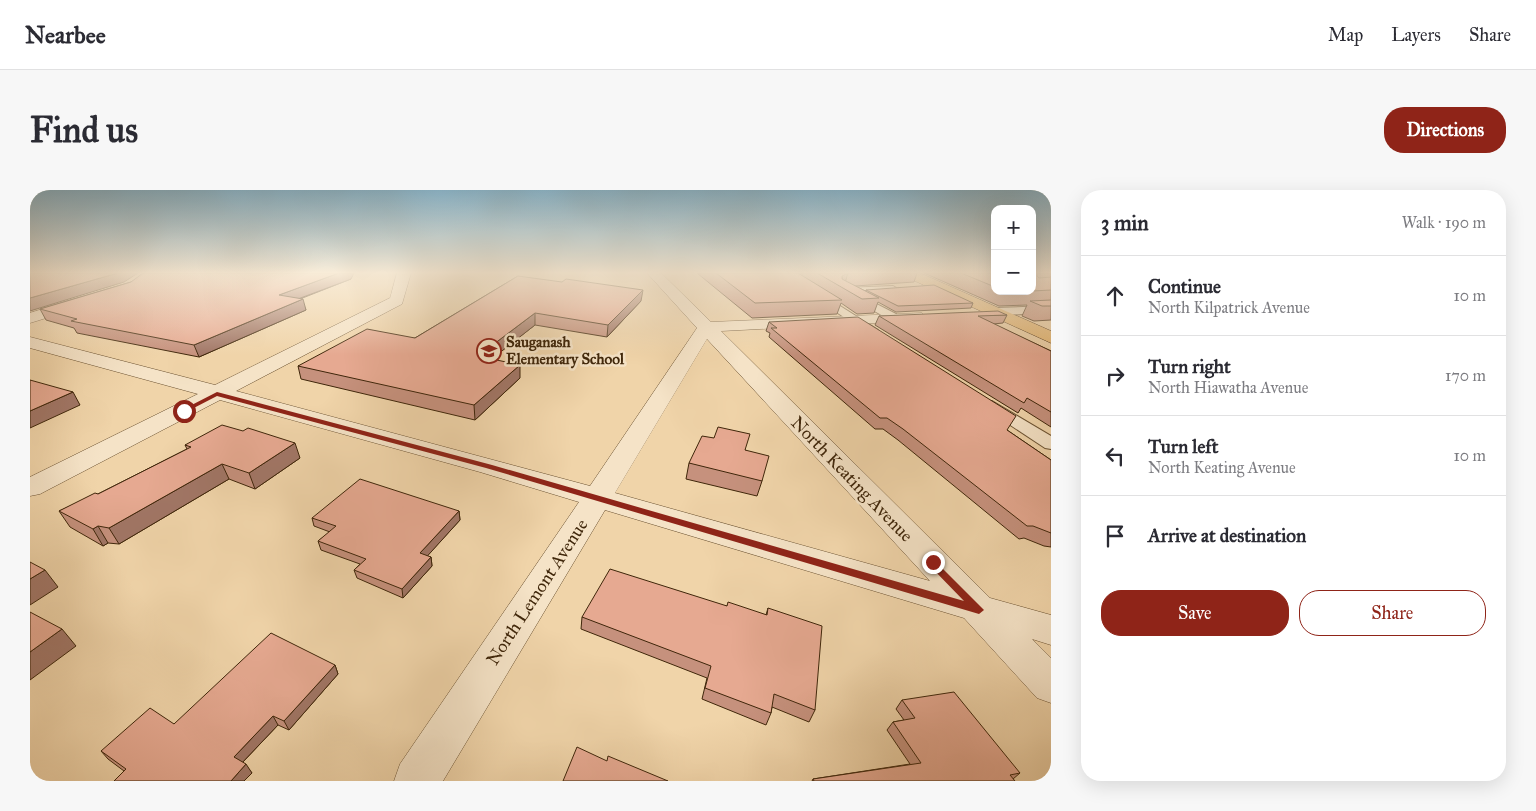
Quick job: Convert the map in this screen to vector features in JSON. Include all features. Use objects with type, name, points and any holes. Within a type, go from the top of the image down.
[{"type":"main road","points":[[970,301],[1051,338]]},
{"type":"street","points":[[30,318],[86,301]]},
{"type":"street","points":[[30,488],[397,301]]},
{"type":"street","name":"North Keating Avenue","points":[[681,301],[1051,685]]},
{"type":"street","points":[[957,314],[995,312]]},
{"type":"street","points":[[706,327],[929,316]]},
{"type":"street","name":"North Lemont Avenue","points":[[416,781],[706,327]]},
{"type":"street","points":[[30,342],[489,466],[596,499],[1051,630]]},
{"type":"lane","points":[[826,301],[882,336]]},
{"type":"lane","points":[[862,301],[892,317]]},
{"type":"lane","points":[[995,312],[1051,309]]},
{"type":"lane","points":[[978,398],[1051,444]]},
{"type":"building","points":[[68,301],[299,301],[194,345],[71,321],[77,319],[40,309]]},
{"type":"building","name":"Sauganash Elementary School","points":[[477,301],[632,301],[608,325],[535,313],[478,356],[520,365],[474,405],[298,366],[367,329],[415,338]]},
{"type":"building","points":[[752,301],[825,301],[755,303]]},
{"type":"building","points":[[887,301],[968,301],[973,303],[898,306]]},
{"type":"building","points":[[1030,301],[1051,301],[1051,306],[1042,306]]},
{"type":"building","points":[[998,311],[1007,315],[978,316],[1051,351],[1051,412],[1027,398],[1024,403],[879,316]]},
{"type":"building","points":[[858,317],[1016,416],[1007,430],[1051,460],[1051,533],[1033,526],[1027,526],[903,429],[887,418],[880,418],[771,328],[777,328],[769,322]]},
{"type":"building","points":[[30,380],[73,392],[30,411]]},
{"type":"building","points":[[222,425],[243,431],[248,428],[295,443],[249,473],[222,464],[109,528],[98,526],[93,529],[59,511],[95,493],[98,494],[191,447],[185,445]]},
{"type":"building","points":[[718,427],[750,434],[745,450],[769,456],[762,481],[689,463],[702,436],[714,438]]},
{"type":"building","points":[[360,479],[459,511],[420,553],[431,557],[402,589],[354,570],[366,559],[318,541],[336,526],[312,518]]},
{"type":"building","points":[[30,562],[45,570],[30,579]]},
{"type":"building","points":[[610,569],[727,606],[728,602],[767,615],[768,608],[822,626],[815,710],[774,694],[771,713],[705,688],[711,666],[582,617]]},
{"type":"building","points":[[30,612],[62,629],[30,652]]},
{"type":"building","points":[[271,633],[335,665],[284,721],[273,716],[234,757],[246,764],[231,781],[114,781],[126,769],[101,751],[150,708],[174,724]]},
{"type":"building","points":[[954,692],[1020,773],[1010,775],[1015,781],[814,781],[813,779],[921,763],[893,722],[915,718],[902,700]]},
{"type":"building","points":[[577,747],[607,761],[608,756],[668,781],[563,781]]},
{"type":"place","name":"Sauganash Elementary School","points":[[489,351]]},
{"type":"route","points":[[184,411],[217,394],[489,466],[979,610],[933,562]]}]
